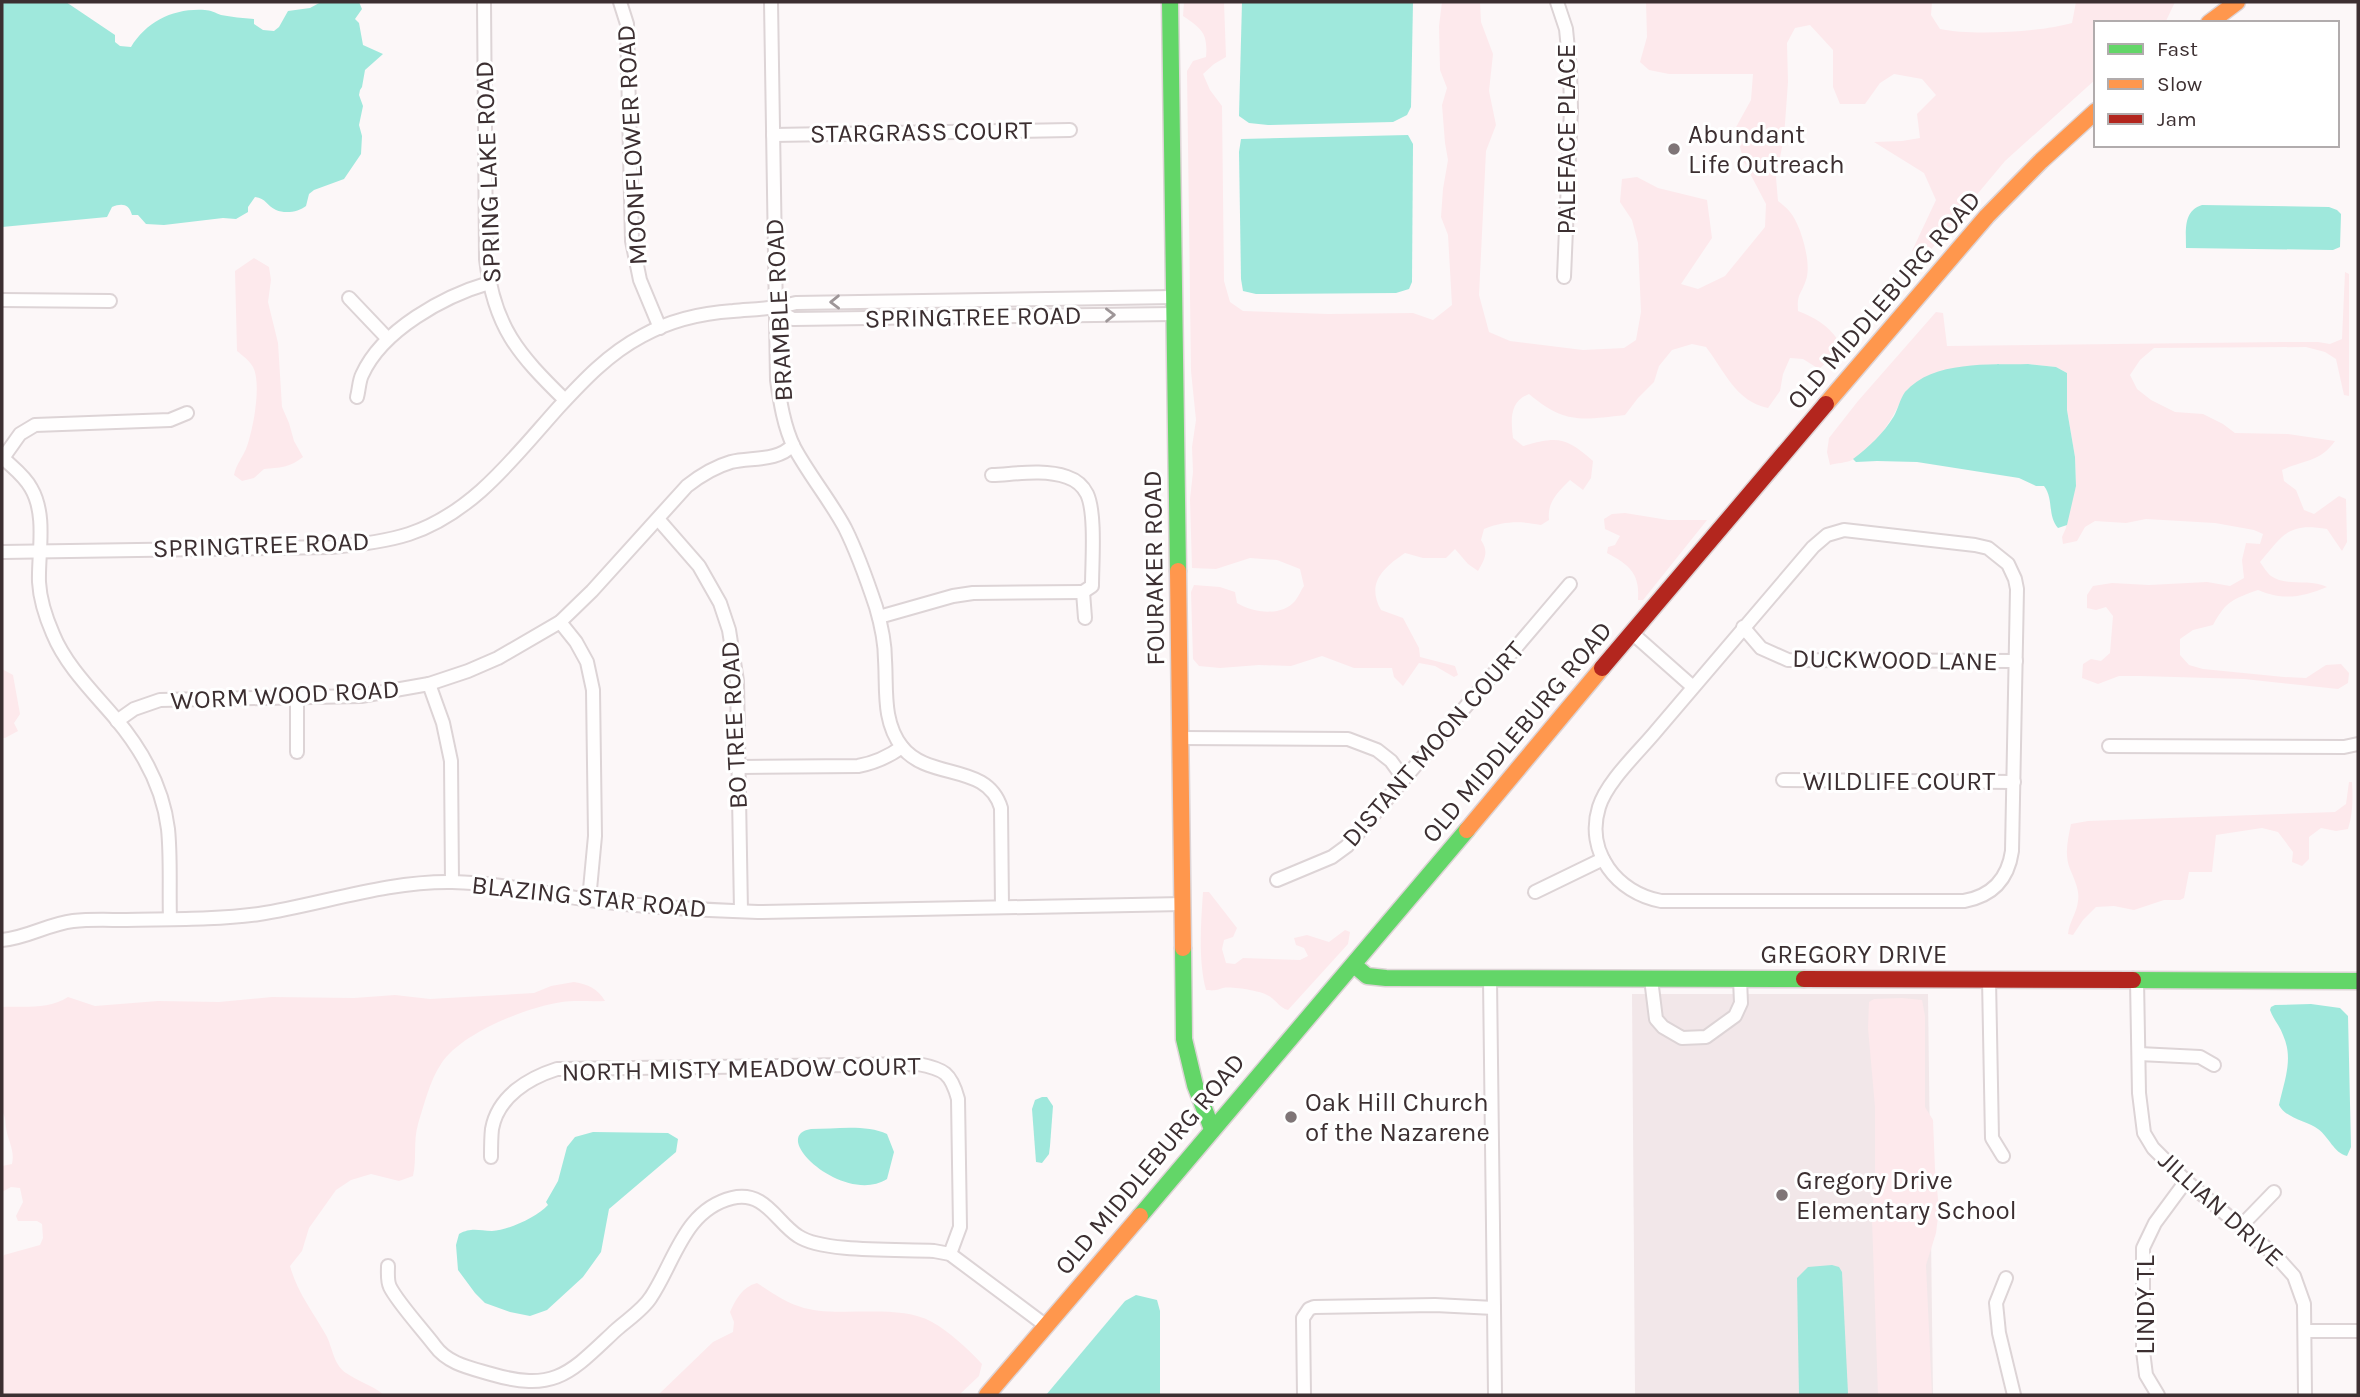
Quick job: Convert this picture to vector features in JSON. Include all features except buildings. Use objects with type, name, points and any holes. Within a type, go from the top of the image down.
[{"type":"main road","name":"FOURAKER ROAD","points":[[1170,2],[1184,1040],[1188,1066],[1212,1129]]},
{"type":"main road","points":[[2212,21],[2237,2]]},
{"type":"main road","name":"OLD MIDDLEBURG ROAD","points":[[987,1395],[1987,216],[2041,161],[2094,113]]},
{"type":"main road","name":"GREGORY DRIVE","points":[[1354,965],[1367,975],[1386,978],[2358,981]]},
{"type":"street","name":"SPRING LAKE ROAD","points":[[484,2],[486,259],[489,283],[501,322],[510,339],[531,366],[565,400]]},
{"type":"street","name":"MOONFLOWER ROAD","points":[[620,2],[627,24],[632,241],[640,281],[660,328]]},
{"type":"street","name":"BRAMBLE ROAD","points":[[771,2],[775,309],[780,403],[793,445],[844,526],[862,563],[879,617],[885,657],[887,711],[894,734],[902,747]]},
{"type":"street","name":"PALEFACE PLACE","points":[[1557,2],[1566,29],[1570,69],[1564,277]]},
{"type":"street","name":"STARGRASS COURT","points":[[773,135],[1070,130]]},
{"type":"street","points":[[357,397],[362,376],[380,346],[388,339],[457,293],[489,283]]},
{"type":"street","name":"SPRINGTREE ROAD","points":[[2,552],[331,547],[409,534],[439,520],[484,489],[565,400],[611,355],[642,335],[676,321],[704,314],[775,309],[796,303],[1173,297]]},
{"type":"street","points":[[349,298],[388,339]]},
{"type":"street","points":[[2,300],[110,301]]},
{"type":"street","name":"SPRINGTREE ROAD","points":[[775,309],[793,319],[1174,314]]},
{"type":"street","points":[[170,919],[168,830],[156,785],[140,751],[60,649],[43,607],[39,584],[37,501],[31,487],[20,473],[2,458],[20,434],[35,425],[170,420],[187,413]]},
{"type":"street","name":"WORM WOOD ROAD","points":[[117,721],[134,709],[160,701],[361,696],[429,684],[498,658],[559,622],[592,591],[687,486],[711,469],[730,462],[766,458],[793,445]]},
{"type":"street","points":[[879,617],[973,593],[1083,592],[1092,586],[1091,509],[1083,488],[1068,477],[1048,473],[992,475]]},
{"type":"street","name":"BO TREE ROAD","points":[[658,519],[699,566],[720,603],[729,630],[737,681],[741,911]]},
{"type":"street","points":[[1853,530],[1975,545],[1988,548],[2001,556],[2008,564],[2017,589],[2014,782],[2010,865],[1995,888],[1983,896],[1964,901],[1661,901],[1622,885],[1609,871],[1597,845],[1596,828],[1603,798],[1743,628],[1813,547],[1826,536],[1836,532],[1853,530]]},
{"type":"street","name":"DISTANT MOON COURT","points":[[1277,880],[1325,861],[1341,851],[1570,584]]},
{"type":"street","points":[[1083,592],[1085,618]]},
{"type":"street","points":[[559,622],[576,642],[587,662],[593,690],[595,836],[589,900]]},
{"type":"street","name":"DUCKWOOD LANE","points":[[1743,628],[1760,648],[1788,660],[2016,661]]},
{"type":"street","points":[[1632,633],[1693,687]]},
{"type":"street","points":[[429,684],[443,723],[451,761],[452,882]]},
{"type":"street","points":[[297,698],[297,752]]},
{"type":"street","points":[[1181,738],[1348,739],[1377,750],[1391,761],[1404,779]]},
{"type":"street","points":[[2109,746],[2344,747],[2358,744]]},
{"type":"street","points":[[739,767],[869,764],[902,747],[923,764],[984,782],[998,798],[1001,808],[1002,907]]},
{"type":"street","points":[[2344,747],[2358,752]]},
{"type":"street","name":"WILDLIFE COURT","points":[[1783,780],[2014,782]]},
{"type":"street","points":[[1535,892],[1603,859]]},
{"type":"street","name":"BLAZING STAR ROAD","points":[[2,940],[17,939],[43,928],[73,921],[226,918],[261,914],[375,890],[452,882],[663,908],[741,911],[1182,904]]},
{"type":"street","points":[[1490,979],[1495,1395]]},
{"type":"street","points":[[1651,979],[1657,1019],[1663,1027],[1682,1038],[1706,1037],[1735,1016],[1741,1003],[1740,979]]},
{"type":"street","points":[[1989,979],[1992,1138],[2003,1156]]},
{"type":"street","name":"JILLIAN DRIVE","points":[[2137,980],[2139,1094],[2144,1133],[2153,1148],[2186,1181],[2276,1256],[2294,1276],[2304,1304],[2305,1395]]},
{"type":"street","points":[[2139,1054],[2200,1057],[2214,1065]]},
{"type":"street","name":"NORTH MISTY MEADOW COURT","points":[[491,1157],[492,1127],[507,1098],[535,1076],[557,1069],[918,1063],[936,1067],[946,1073],[954,1084],[958,1099],[960,1227],[950,1254]]},
{"type":"street","name":"LINDY TL","points":[[2158,1395],[2146,1375],[2143,1350],[2143,1248],[2155,1223],[2186,1181]]},
{"type":"street","points":[[2241,1226],[2274,1192]]},
{"type":"street","points":[[388,1266],[389,1285],[439,1352],[458,1364],[513,1380],[533,1382],[562,1376],[601,1345],[650,1300],[689,1225],[706,1210],[735,1198],[754,1200],[766,1205],[797,1236],[817,1244],[950,1254],[1045,1325]]},
{"type":"street","points":[[2006,1278],[1996,1303],[1998,1333],[2014,1395]]},
{"type":"street","points":[[1304,1395],[1303,1318],[1309,1309],[1436,1305],[1494,1308]]},
{"type":"street","points":[[2306,1331],[2358,1331]]},
{"type":"shaded area","points":[[2,2],[66,2],[115,35],[115,42],[120,46],[131,47],[153,23],[183,11],[207,10],[221,15],[254,19],[254,24],[263,30],[274,31],[288,11],[310,8],[321,2],[359,2],[362,9],[355,19],[359,23],[363,45],[383,54],[365,70],[360,90],[363,106],[359,125],[362,136],[361,154],[344,179],[314,190],[309,194],[306,206],[296,211],[276,210],[255,197],[248,207],[248,212],[236,219],[146,224],[122,205],[112,207],[107,217],[2,227]]},
{"type":"shaded area","points":[[1184,2],[1224,2],[1226,57],[1203,74],[1210,90],[1222,106],[1224,281],[1230,302],[1243,311],[1413,313],[1433,320],[1452,305],[1448,235],[1441,217],[1448,160],[1442,105],[1447,88],[1440,70],[1439,26],[1442,2],[1480,2],[1481,22],[1493,54],[1489,91],[1496,125],[1486,151],[1479,295],[1489,332],[1510,341],[1583,350],[1624,348],[1636,340],[1641,312],[1638,243],[1632,220],[1620,202],[1622,179],[1637,177],[1658,188],[1707,200],[1712,238],[1681,284],[1698,289],[1725,276],[1765,227],[1766,204],[1744,162],[1735,129],[1751,100],[1753,74],[1669,74],[1649,70],[1640,62],[1647,37],[1646,2],[1932,2],[1931,15],[1940,29],[1988,33],[2043,29],[2072,23],[2076,2],[2175,2],[2166,21],[2094,21],[2094,81],[2005,161],[1928,253],[1912,251],[1936,200],[1924,173],[1874,142],[1920,138],[1917,114],[1936,95],[1922,79],[1894,74],[1880,83],[1865,104],[1840,104],[1833,87],[1833,50],[1810,25],[1795,28],[1787,43],[1788,82],[1784,137],[1776,178],[1778,201],[1794,218],[1808,264],[1798,311],[1820,322],[1834,334],[1838,340],[1835,355],[1819,369],[1803,359],[1790,358],[1780,391],[1768,408],[1757,405],[1739,392],[1706,347],[1692,344],[1672,350],[1659,366],[1654,382],[1625,415],[1574,418],[1553,411],[1529,394],[1522,397],[1513,412],[1513,438],[1523,446],[1553,440],[1576,447],[1593,461],[1591,478],[1583,490],[1570,480],[1552,503],[1549,520],[1541,525],[1512,522],[1484,529],[1481,540],[1485,556],[1478,571],[1455,549],[1446,558],[1423,558],[1405,553],[1390,564],[1376,584],[1375,592],[1381,610],[1403,618],[1419,648],[1420,657],[1455,666],[1458,675],[1454,677],[1435,666],[1419,663],[1403,686],[1394,677],[1392,668],[1354,668],[1322,656],[1291,666],[1220,668],[1199,666],[1193,659],[1191,592],[1194,585],[1220,587],[1235,592],[1237,603],[1267,612],[1289,606],[1304,586],[1300,569],[1277,560],[1250,558],[1216,569],[1192,568],[1190,499],[1196,420],[1191,371],[1187,71],[1193,61],[1206,57],[1206,42],[1202,32],[1183,16]]},
{"type":"shaded area","points":[[1242,2],[1413,2],[1411,107],[1407,115],[1393,122],[1268,125],[1249,123],[1239,116]]},
{"type":"shaded area","points":[[1408,135],[1413,144],[1412,282],[1409,289],[1396,293],[1256,294],[1243,291],[1239,152],[1241,139]]},
{"type":"shaded area","points":[[2202,205],[2329,207],[2341,214],[2340,247],[2333,250],[2186,248],[2189,216]]},
{"type":"shaded area","points":[[254,258],[269,267],[271,280],[268,302],[278,343],[282,407],[294,441],[303,457],[289,465],[264,469],[254,478],[242,481],[234,475],[251,431],[257,384],[253,367],[237,351],[235,271]]},
{"type":"shaded area","points":[[2345,272],[2349,274],[2349,396],[2344,395],[2336,359],[2325,352],[2306,347],[2154,348],[2140,360],[2130,375],[2137,389],[2151,400],[2175,412],[2203,414],[2235,433],[2288,434],[2335,441],[2317,457],[2282,470],[2284,481],[2296,490],[2304,510],[2314,514],[2339,496],[2346,499],[2347,542],[2342,551],[2327,529],[2303,527],[2281,538],[2260,562],[2270,575],[2277,579],[2327,587],[2284,597],[2258,590],[2242,596],[2226,606],[2213,625],[2193,630],[2180,639],[2180,655],[2189,665],[2203,669],[2284,677],[2306,678],[2326,665],[2341,664],[2349,673],[2348,683],[2338,689],[2244,679],[2119,676],[2098,684],[2082,678],[2083,664],[2091,659],[2101,661],[2110,653],[2113,616],[2106,607],[2096,610],[2087,608],[2087,595],[2093,586],[2112,583],[2149,585],[2207,582],[2230,586],[2244,578],[2242,560],[2246,543],[2260,544],[2263,534],[2215,523],[2146,519],[2126,523],[2095,521],[2085,527],[2077,541],[2063,544],[2062,537],[2076,486],[2075,457],[2067,410],[2067,373],[2056,367],[2028,364],[1904,394],[1889,422],[1869,448],[1852,460],[1830,465],[1827,452],[1829,438],[1936,312],[1943,313],[1947,346],[2282,342],[2330,344],[2342,339]]},
{"type":"shaded area","points":[[2028,364],[2056,367],[2067,373],[2067,410],[2075,457],[2076,486],[2067,525],[2058,528],[2055,523],[2044,486],[2036,486],[2019,478],[1917,462],[1856,462],[1853,459],[1885,429],[1905,392],[1931,374],[1963,366]]},
{"type":"shaded area","points":[[1625,513],[1668,520],[1707,520],[1643,600],[1638,600],[1637,583],[1632,571],[1607,553],[1608,547],[1615,545],[1620,536],[1605,529],[1604,519],[1612,514]]},
{"type":"shaded area","points":[[2,669],[13,675],[20,714],[14,723],[18,731],[5,738],[2,738]]},
{"type":"shaded area","points":[[2349,782],[2352,782],[2352,800],[2348,829],[2336,831],[2321,828],[2309,837],[2309,859],[2302,866],[2292,862],[2293,852],[2278,832],[2262,828],[2216,835],[2212,872],[2189,872],[2184,898],[2164,900],[2134,910],[2114,906],[2096,907],[2073,935],[2068,934],[2078,897],[2067,858],[2071,824],[2088,821],[2335,812],[2346,804]]},
{"type":"shaded area","points":[[1203,892],[1209,892],[1237,928],[1233,937],[1224,940],[1222,949],[1226,963],[1235,964],[1243,958],[1300,960],[1308,956],[1304,948],[1296,945],[1294,938],[1307,935],[1329,942],[1345,930],[1350,932],[1348,944],[1288,1010],[1269,996],[1253,991],[1239,988],[1206,990],[1201,954]]},
{"type":"shaded area","points":[[574,982],[592,988],[605,1001],[562,1002],[531,1009],[479,1032],[451,1053],[437,1070],[430,1085],[417,1131],[413,1176],[399,1181],[371,1174],[351,1180],[336,1190],[309,1228],[302,1251],[290,1266],[301,1293],[326,1335],[338,1365],[346,1373],[384,1395],[2,1395],[2,1262],[4,1255],[40,1245],[43,1238],[42,1224],[37,1221],[18,1221],[16,1216],[23,1202],[20,1188],[11,1187],[2,1192],[2,1166],[12,1164],[13,1159],[2,1111],[2,1007],[44,1006],[68,997],[95,1006],[158,1001],[219,1002],[272,997],[354,998],[395,995],[430,999],[534,993],[551,986]]},
{"type":"shaded area","name":"Gregory Drive Elementary School","points":[[1632,994],[1928,994],[1933,1395],[1635,1395]]},
{"type":"shaded area","points":[[1874,999],[1922,1000],[1925,1016],[1925,1107],[1933,1120],[1939,1209],[1936,1233],[1926,1265],[1932,1395],[1878,1395],[1872,1219],[1875,1107],[1868,1028],[1869,1002]]},
{"type":"shaded area","points":[[2311,1004],[2340,1008],[2348,1016],[2351,1147],[2347,1156],[2339,1152],[2318,1129],[2291,1116],[2279,1105],[2288,1053],[2282,1032],[2270,1010],[2275,1005]]},
{"type":"shaded area","points":[[1047,1097],[1053,1106],[1049,1154],[1042,1163],[1036,1162],[1032,1109],[1035,1100]]},
{"type":"shaded area","points":[[860,1128],[887,1134],[894,1152],[887,1179],[870,1185],[851,1184],[817,1167],[798,1144],[800,1134],[811,1129]]},
{"type":"shaded area","points":[[593,1132],[668,1133],[678,1139],[676,1152],[609,1209],[601,1252],[583,1277],[547,1310],[530,1316],[485,1303],[458,1270],[456,1245],[459,1234],[472,1230],[492,1231],[506,1228],[543,1210],[548,1205],[546,1202],[558,1181],[567,1147],[575,1137]]},
{"type":"shaded area","points":[[1808,1267],[1839,1267],[1842,1272],[1848,1393],[1799,1395],[1797,1278]]},
{"type":"shaded area","points":[[757,1283],[785,1301],[804,1308],[918,1316],[945,1331],[982,1364],[979,1376],[959,1395],[658,1395],[713,1342],[733,1332],[734,1322],[730,1312],[732,1307],[743,1291]]},
{"type":"shaded area","points":[[1136,1295],[1157,1300],[1160,1311],[1160,1395],[1046,1395],[1125,1301]]},
{"type":"traffic: fast","points":[[1170,2],[1178,571]]},
{"type":"traffic: fast","points":[[1140,1216],[1467,830]]},
{"type":"traffic: fast","points":[[1183,948],[1184,1039],[1195,1085],[1212,1129]]},
{"type":"traffic: fast","points":[[1354,965],[1367,976],[1386,978],[1804,979]]},
{"type":"traffic: fast","points":[[2133,980],[2358,981]]},
{"type":"traffic: slow","points":[[2212,21],[2237,2]]},
{"type":"traffic: slow","points":[[1826,404],[1987,216],[2041,161],[2094,113]]},
{"type":"traffic: slow","points":[[1178,571],[1183,948]]},
{"type":"traffic: slow","points":[[1467,830],[1602,668]]},
{"type":"traffic: slow","points":[[987,1395],[1140,1216]]},
{"type":"traffic: jam","points":[[1602,668],[1826,404]]},
{"type":"traffic: jam","points":[[1804,979],[2133,980]]},
{"type":"place","name":"Abundant Life Outreach","points":[[1674,149]]},
{"type":"place","name":"Oak Hill Church of the Nazarene","points":[[1291,1117]]},
{"type":"place","name":"Gregory Drive Elementary School","points":[[1782,1195]]}]
